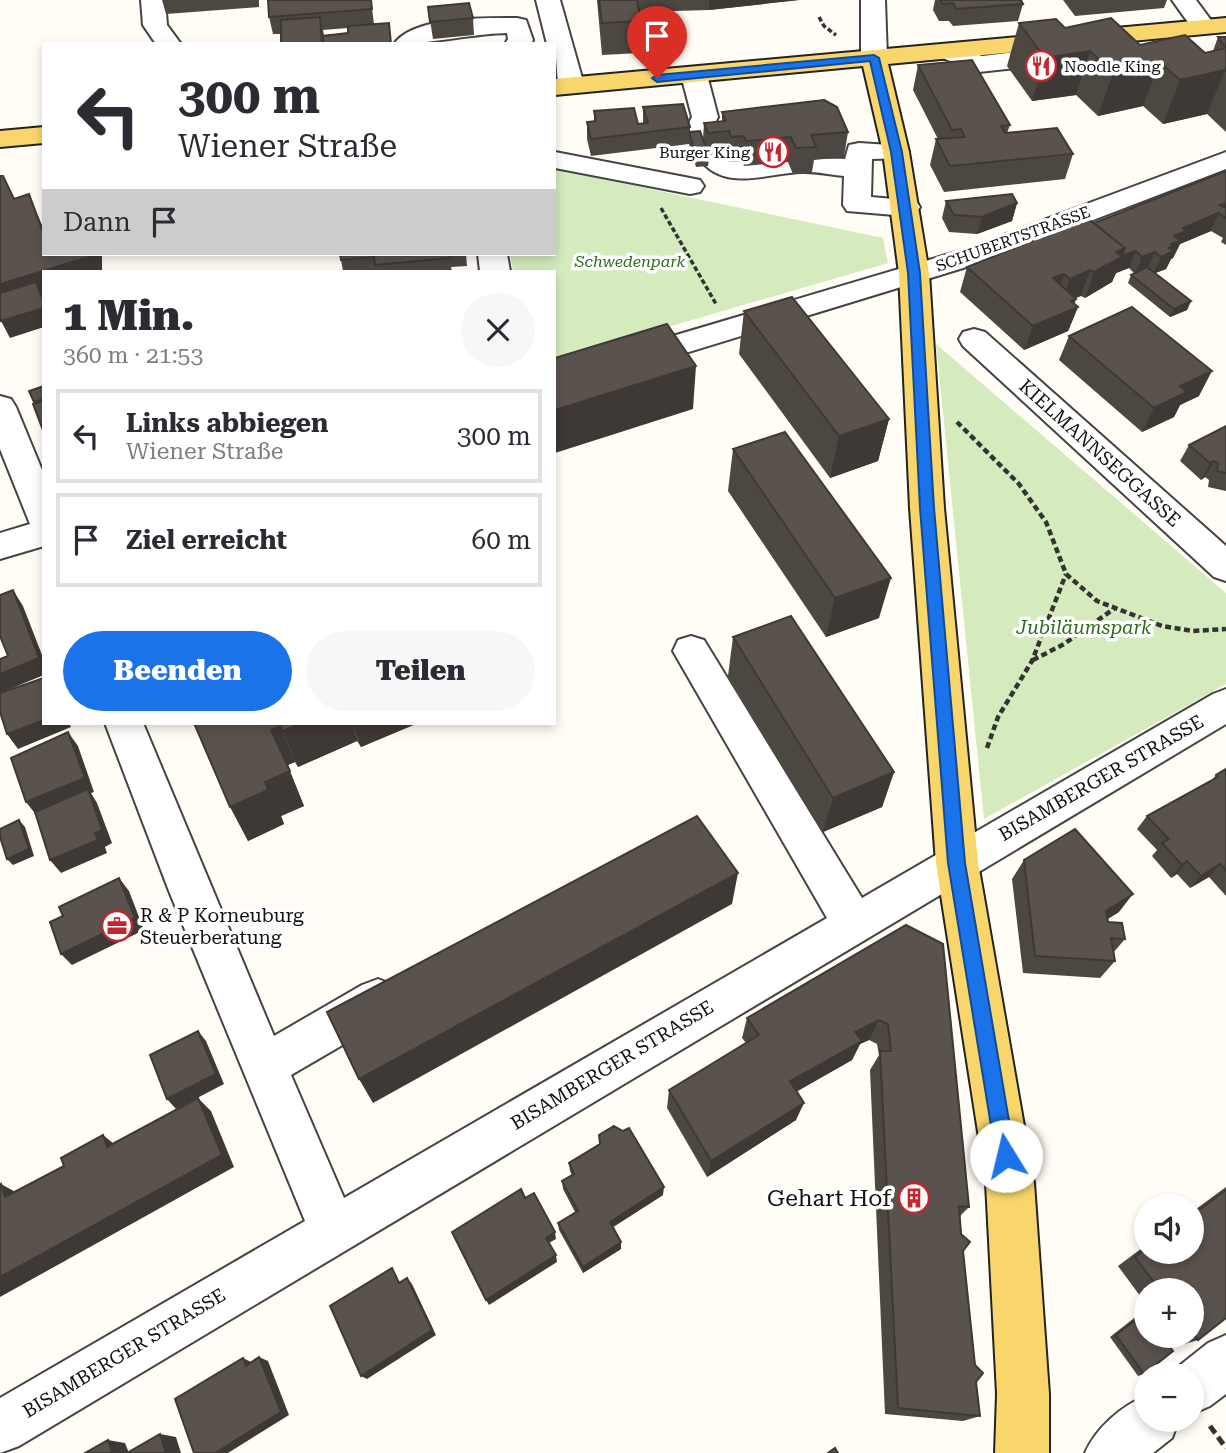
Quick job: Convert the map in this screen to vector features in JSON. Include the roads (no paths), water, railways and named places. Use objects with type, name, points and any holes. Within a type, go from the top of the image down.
[{"type":"main road","points":[[1160,31],[1215,26]]},
{"type":"main road","points":[[563,86],[946,51]]},
{"type":"main road","points":[[874,58],[896,152],[914,273],[927,508],[957,863],[1010,1182],[1023,1394],[1022,1453]]},
{"type":"main road","points":[[0,139],[42,135]]},
{"type":"street","points":[[153,0],[155,25],[168,42]]},
{"type":"street","points":[[548,0],[555,42]]},
{"type":"street","points":[[873,0],[874,58]]},
{"type":"street","points":[[1184,0],[1215,26]]},
{"type":"street","points":[[409,42],[415,37],[432,33],[517,25],[522,40],[520,42]]},
{"type":"street","points":[[946,51],[979,64],[1169,43],[1160,31]]},
{"type":"street","points":[[556,46],[563,86]]},
{"type":"street","points":[[694,75],[705,117],[701,125],[711,153],[718,163],[741,171],[800,167],[859,168]]},
{"type":"street","points":[[896,152],[859,151],[857,205],[906,207]]},
{"type":"street","points":[[556,160],[690,186]]},
{"type":"street","name":"SCHUBERTSTRASSE","points":[[556,382],[976,255],[1226,160]]},
{"type":"street","name":"KIELMANNSEGGASSE","points":[[974,340],[1226,567]]},
{"type":"street","points":[[0,407],[42,513]]},
{"type":"street","points":[[0,546],[42,534]]},
{"type":"street","points":[[691,651],[830,887],[854,922]]},
{"type":"street","name":"BISAMBERGER STRASSE","points":[[0,1427],[1226,705]]},
{"type":"street","points":[[125,725],[333,1230]]},
{"type":"street","points":[[264,1066],[409,982]]},
{"type":"street","points":[[1204,1378],[1226,1361]]},
{"type":"street","points":[[1112,1453],[1137,1432]]},
{"type":"place","name":"Noodle King","points":[[1041,66]]},
{"type":"place","name":"Burger King","points":[[773,152]]},
{"type":"place","name":"R & P Korneuburg Steuerberatung","points":[[117,926]]},
{"type":"place","name":"Gehart Hof","points":[[914,1198]]},
{"type":"park label","name":"Schwedenpark","points":[[630,261]]},
{"type":"park label","name":"Jubiläumspark","points":[[1084,627]]}]
